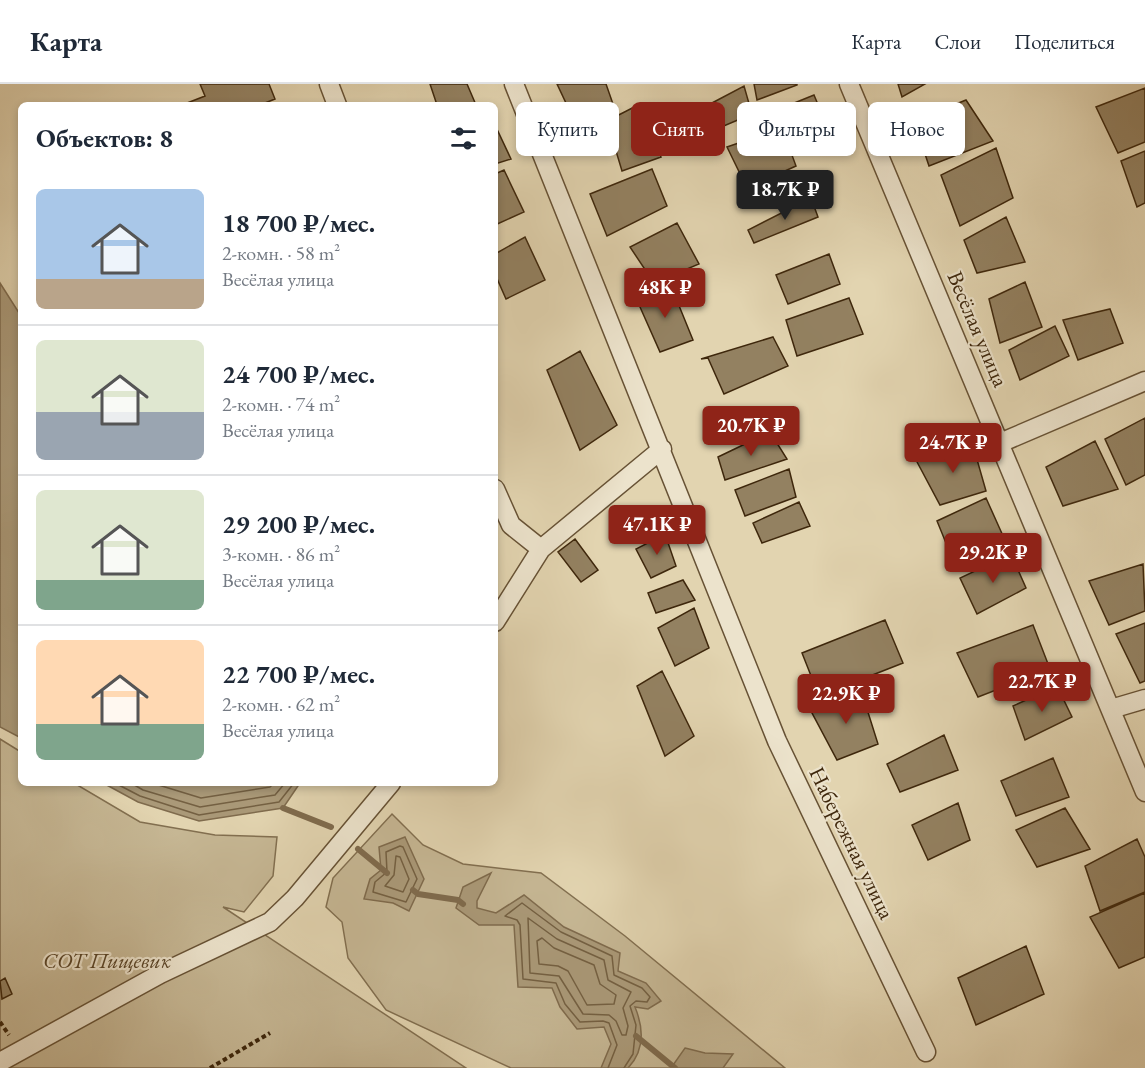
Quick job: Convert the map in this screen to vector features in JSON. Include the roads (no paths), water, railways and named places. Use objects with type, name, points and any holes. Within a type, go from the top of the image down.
[{"type":"street","points":[[329,84],[336,102]]},
{"type":"street","name":"Набережная улица","points":[[514,84],[777,741],[926,1052]]},
{"type":"street","name":"Весёлая улица","points":[[849,84],[1145,792]]},
{"type":"street","points":[[1000,443],[1145,381]]},
{"type":"street","points":[[498,617],[541,549],[662,449]]},
{"type":"street","points":[[498,496],[511,525],[541,549]]},
{"type":"street","points":[[1111,708],[1145,699]]},
{"type":"street","points":[[0,1062],[160,974],[270,922],[295,898],[389,786]]},
{"type":"water","points":[[0,283],[18,311],[18,736],[0,727]]},
{"type":"water","points":[[109,786],[298,786],[283,808],[199,821],[138,802]]},
{"type":"water","points":[[405,837],[424,879],[409,911],[393,903],[364,899],[370,879],[381,870],[379,847]]},
{"type":"water","points":[[491,873],[477,901],[477,908],[496,913],[524,895],[564,927],[620,953],[618,971],[646,983],[661,1001],[648,1009],[635,1007],[640,1023],[641,1039],[638,1054],[628,1068],[601,1068],[611,1044],[604,1027],[577,1029],[560,1007],[552,988],[518,987],[514,925],[479,925],[456,908],[463,887]]},
{"type":"water","points":[[685,1048],[705,1053],[733,1054],[723,1068],[671,1068]]},
{"type":"waterway","points":[[283,808],[331,827]]},
{"type":"waterway","points":[[358,849],[387,873]]},
{"type":"waterway","points":[[413,890],[418,894],[458,900],[463,904]]},
{"type":"waterway","points":[[636,1036],[675,1068]]},
{"type":"park label","name":"СОТ Пищевик","points":[[107,960]]}]
